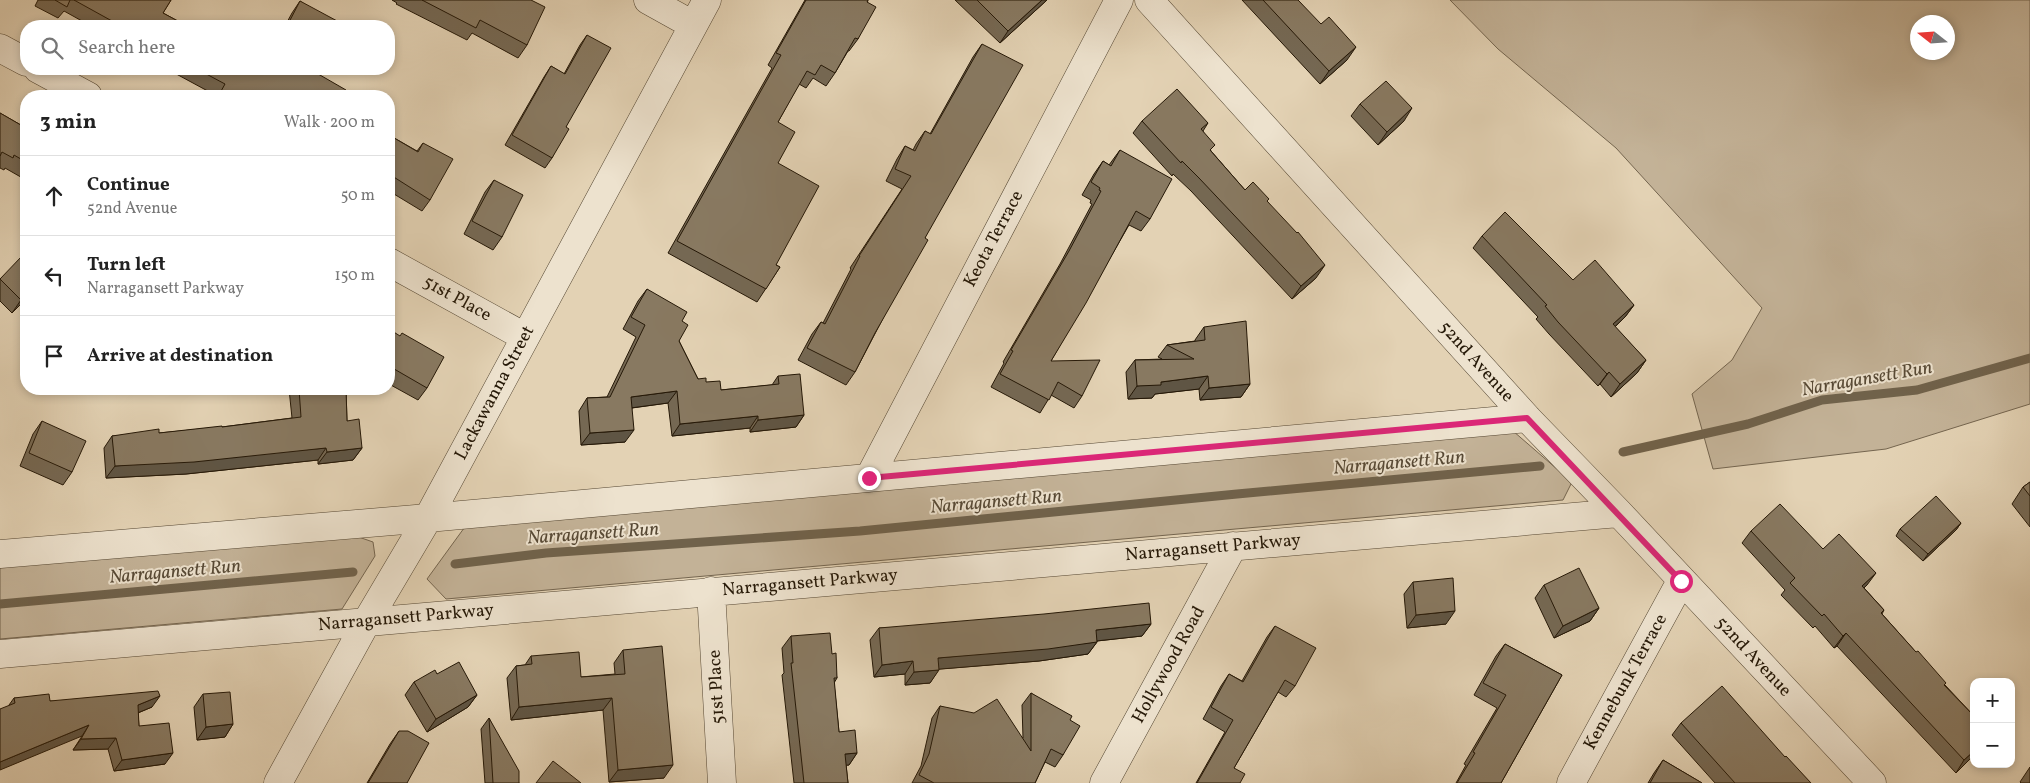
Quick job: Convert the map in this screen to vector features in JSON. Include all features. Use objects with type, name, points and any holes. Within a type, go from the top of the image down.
[{"type":"street","points":[[648,0],[693,25]]},
{"type":"street","name":"Lackawanna Street","points":[[278,783],[367,621],[428,518],[707,0]]},
{"type":"street","name":"Keota Terrace","points":[[869,478],[1119,0]]},
{"type":"street","name":"52nd Avenue","points":[[1149,0],[1527,418],[1619,513],[1872,783]]},
{"type":"street","points":[[0,48],[20,59]]},
{"type":"street","points":[[49,75],[77,90]]},
{"type":"street","name":"51st Place","points":[[395,265],[525,337]]},
{"type":"street","points":[[0,554],[428,518],[1527,418]]},
{"type":"street","name":"Narragansett Parkway","points":[[0,654],[1619,513]]},
{"type":"street","name":"Hollywood Road","points":[[1104,783],[1233,546]]},
{"type":"street","name":"Kennebunk Terrace","points":[[1571,783],[1681,581]]},
{"type":"street","name":"51st Place","points":[[711,591],[722,783]]},
{"type":"shaded area","points":[[1450,0],[2030,0],[2030,404],[1886,449],[1713,469],[1692,394],[1732,360],[1762,308],[1616,148],[1498,49]]},
{"type":"shaded area","points":[[1513,431],[1572,482],[1563,500],[446,599],[427,579],[467,524]]},
{"type":"shaded area","points":[[353,535],[373,542],[375,556],[342,609],[0,639],[0,567]]},
{"type":"building","points":[[55,0],[70,0],[67,7]]},
{"type":"building","points":[[74,0],[171,0],[163,13],[176,20],[110,20]]},
{"type":"building","points":[[422,0],[531,0],[545,7],[527,45],[480,20],[476,28]]},
{"type":"building","points":[[806,0],[868,0],[867,2],[876,7],[858,39],[855,38],[835,73],[821,65],[815,75],[807,71],[778,122],[795,132],[778,163],[819,186],[776,265],[780,267],[766,289],[677,241],[781,55],[776,53]]},
{"type":"building","points":[[977,0],[1042,0],[1008,31]]},
{"type":"building","points":[[1263,0],[1298,0],[1321,24],[1329,17],[1356,47],[1329,71]]},
{"type":"building","points":[[300,1],[335,20],[290,20]]},
{"type":"building","points":[[587,35],[611,48],[566,127],[569,129],[552,158],[512,135],[551,66],[565,74]]},
{"type":"building","points":[[982,44],[1023,65],[925,238],[928,240],[855,372],[807,348],[821,322],[825,324],[859,256],[911,176],[895,169],[905,146],[915,151],[925,131],[931,134]]},
{"type":"building","points":[[208,75],[320,75],[346,90],[222,90],[225,84]]},
{"type":"building","points":[[1386,81],[1412,108],[1387,132],[1360,104]]},
{"type":"building","points":[[1177,89],[1208,123],[1201,129],[1215,145],[1210,150],[1245,190],[1253,182],[1269,199],[1267,201],[1298,232],[1325,265],[1301,286],[1142,121]]},
{"type":"building","points":[[0,113],[20,125],[20,158],[14,155],[13,158],[2,152],[0,156]]},
{"type":"building","points":[[395,139],[418,152],[423,143],[453,159],[430,200],[395,178]]},
{"type":"building","points":[[1120,150],[1172,179],[1150,219],[1136,211],[1086,303],[1051,361],[1100,360],[1082,396],[1058,382],[1049,400],[1000,374],[1013,351],[1011,350],[1069,251],[1101,191],[1099,190],[1100,188],[1091,182],[1103,161],[1111,166]]},
{"type":"building","points":[[494,180],[523,195],[502,237],[472,221]]},
{"type":"building","points":[[1505,212],[1573,280],[1595,260],[1634,305],[1613,324],[1646,360],[1620,384],[1609,372],[1607,374],[1558,322],[1545,306],[1547,305],[1482,236]]},
{"type":"building","points":[[20,258],[20,299],[0,279]]},
{"type":"building","points":[[647,289],[687,312],[682,321],[688,325],[679,341],[698,379],[706,378],[706,382],[720,381],[721,390],[779,384],[778,376],[800,374],[804,415],[758,420],[758,416],[680,424],[677,391],[631,397],[634,430],[590,433],[587,398],[610,397],[645,325],[631,317]]},
{"type":"building","points":[[1246,321],[1250,384],[1209,388],[1208,376],[1161,382],[1161,385],[1137,386],[1135,360],[1194,359],[1167,345],[1205,340],[1204,327]]},
{"type":"building","points":[[395,333],[400,336],[402,333],[444,357],[427,388],[395,369]]},
{"type":"building","points":[[299,395],[346,395],[347,421],[359,419],[362,448],[327,452],[326,448],[194,462],[115,466],[112,436],[159,429],[159,433],[301,417]]},
{"type":"building","points":[[42,421],[86,441],[72,472],[29,453]]},
{"type":"building","points":[[2030,482],[2030,496],[2023,487]]},
{"type":"building","points":[[1936,496],[1961,523],[1928,554],[1900,529]]},
{"type":"building","points":[[1780,504],[1823,549],[1839,534],[1876,573],[1862,586],[1884,610],[1881,613],[1916,652],[1918,651],[1946,683],[1944,685],[1970,712],[1970,755],[1964,760],[1846,633],[1843,636],[1824,614],[1822,616],[1790,583],[1795,578],[1751,531]]},
{"type":"building","points":[[1579,568],[1599,608],[1563,626],[1544,585]]},
{"type":"building","points":[[1453,578],[1455,611],[1416,615],[1413,582]]},
{"type":"building","points":[[1149,603],[1151,624],[1096,630],[1097,642],[1048,649],[938,658],[939,670],[914,672],[913,661],[882,665],[879,628]]},
{"type":"building","points":[[1275,626],[1316,648],[1295,686],[1285,680],[1234,768],[1245,774],[1240,783],[1197,783],[1233,720],[1211,707],[1229,674],[1243,682]]},
{"type":"building","points":[[830,633],[832,654],[836,653],[837,678],[834,678],[839,732],[855,730],[857,753],[845,754],[848,783],[804,783],[791,663],[793,663],[791,636]]},
{"type":"building","points":[[1505,644],[1562,675],[1501,783],[1457,783],[1506,695],[1483,683]]},
{"type":"building","points":[[662,646],[673,765],[618,770],[612,698],[519,707],[516,666],[532,664],[531,656],[579,652],[581,677],[625,674],[623,650]]},
{"type":"building","points":[[459,662],[477,695],[436,719],[414,682],[435,670],[437,674]]},
{"type":"building","points":[[1722,686],[1785,757],[1811,783],[1735,783],[1681,723]]},
{"type":"building","points":[[158,691],[160,696],[138,705],[139,726],[169,723],[173,753],[122,760],[116,738],[81,739],[89,725],[0,762],[0,709],[15,703],[14,698],[49,694],[50,701]]},
{"type":"building","points":[[230,692],[233,724],[206,727],[203,694]]},
{"type":"building","points":[[1031,693],[1072,716],[1070,720],[1080,726],[1063,755],[1051,749],[1035,783],[934,783],[919,775],[929,754],[940,706],[974,713],[997,699],[1031,751]]},
{"type":"building","points":[[489,718],[519,771],[519,783],[493,783]]},
{"type":"building","points":[[399,731],[408,731],[429,743],[407,783],[368,783]]},
{"type":"building","points":[[1663,760],[1702,783],[1650,783]]},
{"type":"building","points":[[553,761],[581,783],[536,783]]},
{"type":"waterway","name":"Narragansett Run","points":[[1623,452],[1748,424],[1822,400],[1917,390],[2030,358]]},
{"type":"waterway","name":"Narragansett Run","points":[[455,564],[546,553],[860,531],[1540,466]]},
{"type":"waterway","name":"Narragansett Run","points":[[0,604],[353,572]]},
{"type":"route","points":[[869,478],[1527,418],[1619,513],[1681,581]]}]
